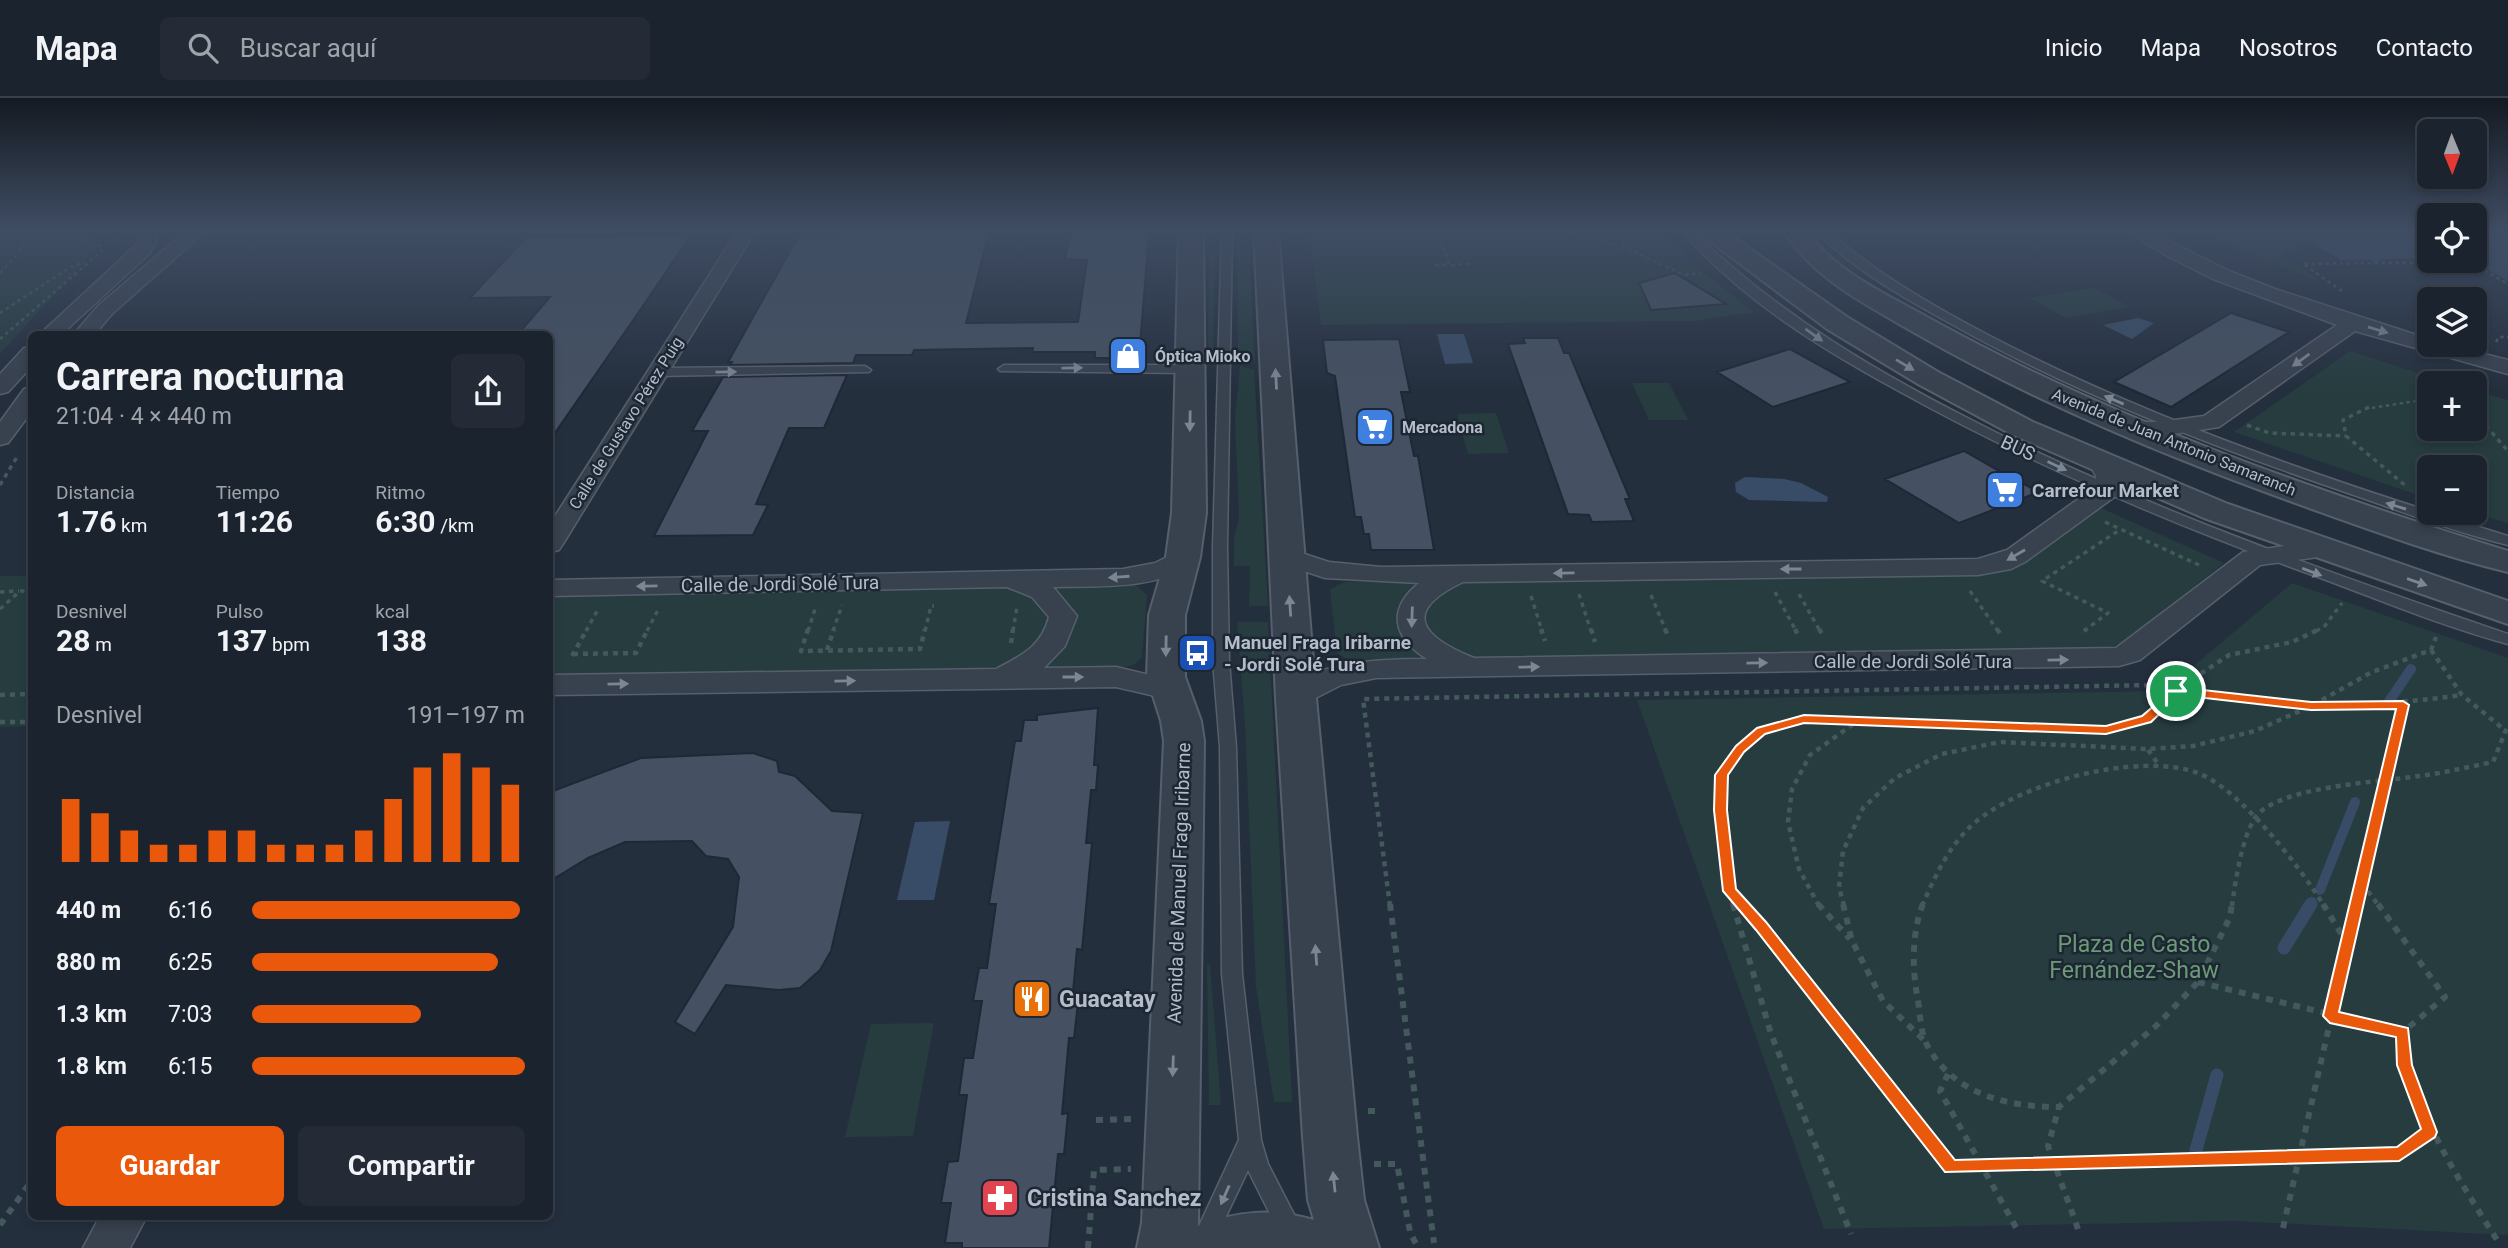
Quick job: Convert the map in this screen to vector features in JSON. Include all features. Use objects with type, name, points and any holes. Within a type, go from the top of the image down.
[{"type":"street","points":[[53,331],[105,284]]},
{"type":"street","points":[[87,331],[105,310],[136,284]]},
{"type":"street","name":"Calle de Gustavo Pérez Puig","points":[[553,539],[713,284]]},
{"type":"street","name":"Avenida de Manuel Fraga Iribarne","points":[[1166,1248],[1170,1223],[1184,741],[1181,720],[1166,677],[1167,615],[1183,556],[1189,513],[1191,284]]},
{"type":"street","points":[[1212,1248],[1243,1241],[1320,1246],[1336,1200],[1296,698],[1269,284]]},
{"type":"street","points":[[1777,284],[1928,379],[2022,428],[2105,477],[2216,511],[2318,549],[2508,613]]},
{"type":"street","name":"Avenida de Juan Antonio Samaranch","points":[[1855,284],[1950,343],[2044,390],[2127,427],[2375,521],[2508,562]]},
{"type":"street","points":[[2252,284],[2343,319],[2508,367]]},
{"type":"street","points":[[2127,427],[2183,428],[2211,422],[2347,328],[2348,324],[2343,319]]},
{"type":"street","points":[[0,387],[28,357]]},
{"type":"street","points":[[0,438],[28,400]]},
{"type":"street","name":"Calle de Jordi Solé Tura","points":[[1286,556],[1345,574],[1457,575],[1978,567],[2001,564],[2016,556],[2105,477]]},
{"type":"street","name":"Calle de Jordi Solé Tura","points":[[1296,698],[1320,682],[1357,672],[2119,657],[2130,653],[2252,558],[2318,549]]},
{"type":"street","name":"Calle de Jordi Solé Tura","points":[[1008,592],[1135,576],[1163,569],[1183,556]]},
{"type":"street","name":"Calle de Jordi Solé Tura","points":[[1457,575],[1433,584],[1420,594],[1413,605],[1412,630],[1437,653],[1474,668]]},
{"type":"street","name":"Calle de Jordi Solé Tura","points":[[553,588],[1042,591],[1063,616],[1060,634],[1049,650],[1026,668],[1005,664]]},
{"type":"street","name":"Calle de Jordi Solé Tura","points":[[559,674],[1005,664],[1116,677],[1168,689]]},
{"type":"street","points":[[105,1248],[122,1220]]},
{"type":"lane","points":[[1227,284],[1220,547],[1221,662],[1228,747],[1232,974],[1250,1140],[1257,1166],[1320,1246]]},
{"type":"lane","name":"BUS","points":[[1743,284],[1829,346],[2000,440],[2105,477],[2318,575],[2508,639]]},
{"type":"lane","points":[[1892,284],[1950,320],[2102,395],[2372,499],[2508,541]]},
{"type":"lane","points":[[1004,369],[1190,369]]},
{"type":"lane","points":[[658,372],[865,370]]},
{"type":"lane","points":[[1197,1248],[1207,1234],[1250,1140]]},
{"type":"path","points":[[0,313],[45,284]]},
{"type":"path","points":[[0,338],[62,284]]},
{"type":"path","points":[[2332,284],[2342,291]]},
{"type":"path","points":[[2499,337],[2508,337]]},
{"type":"path","points":[[2346,436],[2343,420],[2370,407],[2417,401]]},
{"type":"path","points":[[2245,424],[2269,433],[2346,436],[2406,485],[2399,493]]},
{"type":"path","points":[[2487,427],[2508,452]]},
{"type":"path","points":[[2101,520],[2204,567]]},
{"type":"path","points":[[2073,632],[2090,629],[2108,614],[2042,581],[2121,529]]},
{"type":"path","points":[[1964,581],[2008,644]]},
{"type":"path","points":[[1770,582],[1803,646]]},
{"type":"path","points":[[1576,587],[1598,652]]},
{"type":"path","points":[[0,609],[20,591]]},
{"type":"path","points":[[0,592],[28,591]]},
{"type":"path","points":[[1761,591],[1786,591]]},
{"type":"path","points":[[1797,591],[1822,637],[1836,637]]},
{"type":"path","points":[[1005,664],[1017,604],[1008,592]]},
{"type":"path","points":[[1656,639],[1669,639],[1650,593],[1664,593]]},
{"type":"path","points":[[824,659],[845,594]]},
{"type":"path","points":[[1518,595],[1531,594],[1544,641],[1557,640]]},
{"type":"path","points":[[1851,1234],[1745,963],[1729,891],[1720,810],[1721,775],[1740,749],[1761,731],[1804,719],[1860,719],[2057,731],[2106,730],[2147,719],[2176,691],[2229,655],[2291,642],[2325,627],[2344,599]]},
{"type":"path","points":[[803,607],[816,606],[801,651],[920,649],[931,606],[943,606]]},
{"type":"path","points":[[559,674],[599,607]]},
{"type":"path","points":[[573,654],[636,653],[658,609],[671,608]]},
{"type":"path","points":[[2059,1107],[2024,1107],[1990,1099],[1948,1074],[1925,1041],[1883,1001],[1852,941],[1839,887],[1843,851],[1863,808],[1895,778],[1942,754],[2000,742],[2148,749],[2193,746],[2255,731],[2311,706],[2372,672],[2431,650],[2438,633]]},
{"type":"path","points":[[1987,634],[2014,634]]},
{"type":"path","points":[[1582,640],[1606,640]]},
{"type":"path","points":[[2078,1229],[2048,1146],[2059,1107],[2156,1026],[2198,982],[2230,917],[2237,870],[2255,818],[2272,803],[2324,788],[2493,762],[2507,728],[2462,695],[2431,650]]},
{"type":"path","points":[[1434,1243],[1363,699],[2153,685],[2176,691],[2311,706],[2403,705],[2462,695]]},
{"type":"path","points":[[0,695],[28,694]]},
{"type":"path","points":[[2283,1228],[2403,705]]},
{"type":"path","points":[[1852,941],[1819,907],[1799,869],[1788,822],[1792,789],[1810,755],[1860,719]]},
{"type":"path","points":[[0,723],[28,722]]},
{"type":"path","points":[[2057,731],[2065,743]]},
{"type":"path","points":[[2148,749],[2160,766]]},
{"type":"path","points":[[1925,1041],[1914,977],[1918,917],[1937,871],[1972,825],[2025,792],[2081,774],[2160,766],[2198,773],[2230,792],[2304,873],[2347,943]]},
{"type":"path","points":[[2361,883],[2445,998],[2403,1032]]},
{"type":"path","points":[[1729,891],[1761,926],[1951,1167],[2399,1154],[2430,1132]]},
{"type":"path","points":[[2198,982],[2403,1032]]},
{"type":"path","points":[[2403,1032],[2405,1065],[2430,1132],[2497,1240]]},
{"type":"path","points":[[1948,1074],[1940,1091],[2018,1231]]},
{"type":"path","points":[[1397,1164],[1410,1232],[1418,1248]]},
{"type":"path","points":[[1088,1248],[1094,1170]]},
{"type":"path","points":[[0,1225],[28,1186]]},
{"type":"green space","points":[[0,284],[64,284],[0,354]]},
{"type":"green space","points":[[1209,284],[1214,284],[1213,351],[1208,350]]},
{"type":"green space","points":[[1237,284],[1251,284],[1255,360],[1238,356]]},
{"type":"green space","points":[[1316,284],[1718,284],[1754,312],[1695,321],[1321,325]]},
{"type":"green space","points":[[2094,288],[2130,307],[2066,318],[2029,298]]},
{"type":"green space","points":[[2350,351],[2417,372],[2417,441],[2487,441],[2487,394],[2508,400],[2508,523],[2487,517],[2487,455],[2417,455],[2417,495],[2234,432]]},
{"type":"green space","points":[[1240,366],[1254,370],[1268,606],[1249,606],[1250,566],[1234,566],[1234,538],[1239,517],[1235,419]]},
{"type":"green space","points":[[1632,383],[1669,383],[1688,420],[1649,420]]},
{"type":"green space","points":[[1496,413],[1509,453],[1468,454],[1457,414]]},
{"type":"green space","points":[[2101,508],[2224,563],[2121,644],[2100,651],[1351,662],[1337,653],[1330,589],[1345,582],[1983,572],[2013,567]]},
{"type":"green space","points":[[0,576],[28,576],[28,726],[0,727]]},
{"type":"green space","points":[[1128,583],[1137,586],[1147,595],[1142,658],[1133,665],[1118,669],[553,677],[553,598],[562,593]]},
{"type":"green space","name":"Plaza de Casto Fernández-Shaw","points":[[2292,583],[2508,658],[2508,1235],[2235,1221],[1824,1229],[1637,700],[2164,691]]},
{"type":"green space","points":[[1237,622],[1268,622],[1292,1102],[1274,1102],[1256,987],[1245,724]]},
{"type":"green space","points":[[1210,964],[1221,1105],[1209,1105],[1207,965]]},
{"type":"green space","points":[[934,1023],[913,1136],[845,1137],[871,1024]]},
{"type":"water","points":[[2138,318],[2154,323],[2132,339],[2103,325]]},
{"type":"water","points":[[1437,334],[1464,334],[1473,363],[1445,364]]},
{"type":"water","points":[[1745,477],[1784,479],[1801,483],[1828,497],[1827,502],[1749,500],[1736,492],[1735,483]]},
{"type":"water","points":[[950,821],[934,900],[897,900],[915,822]]},
{"type":"building","points":[[483,284],[658,284],[553,436],[553,331],[521,331],[550,297],[470,298]]},
{"type":"building","points":[[772,284],[976,284],[966,323],[1078,322],[1084,284],[1145,284],[1139,358],[1095,358],[1095,352],[1032,352],[1033,348],[914,350],[912,355],[856,355],[853,363],[730,365],[732,362],[728,362]]},
{"type":"building","points":[[1639,284],[1693,284],[1726,304],[1651,310]]},
{"type":"building","points":[[2231,313],[2289,332],[2171,407],[2114,382]]},
{"type":"building","points":[[1523,338],[1558,338],[1564,353],[1569,353],[1630,499],[1625,499],[1634,521],[1592,522],[1589,515],[1568,514],[1508,344],[1525,343]]},
{"type":"building","points":[[1399,339],[1410,392],[1401,392],[1414,456],[1418,456],[1434,550],[1371,550],[1369,534],[1364,534],[1361,517],[1355,517],[1335,376],[1327,373],[1323,340]]},
{"type":"building","points":[[1790,349],[1850,382],[1773,407],[1717,372]]},
{"type":"building","points":[[847,375],[824,428],[789,428],[756,504],[768,505],[753,535],[654,536],[708,431],[692,431],[723,377]]},
{"type":"building","points":[[1964,451],[2039,492],[1959,523],[1885,479]]},
{"type":"building","points":[[1098,708],[1094,765],[1098,765],[1096,790],[1091,790],[1086,843],[1092,843],[1082,950],[1077,949],[1072,1003],[1078,1003],[1074,1038],[1069,1038],[1062,1114],[1068,1113],[1064,1154],[1058,1154],[1049,1248],[962,1248],[962,1243],[945,1243],[951,1203],[941,1203],[948,1162],[958,1161],[967,1095],[959,1095],[964,1058],[973,1058],[982,1001],[973,1001],[979,968],[987,968],[996,904],[989,904],[1015,741],[1021,741],[1024,720],[1037,720],[1037,715]]},
{"type":"building","points":[[753,753],[777,761],[779,772],[795,776],[832,811],[863,813],[831,951],[820,970],[800,988],[779,990],[726,985],[695,1034],[675,1022],[733,927],[739,877],[728,859],[706,856],[692,841],[625,842],[588,858],[553,879],[553,791],[641,758]]},
{"type":"waterway","points":[[2388,703],[2411,669]]},
{"type":"waterway","points":[[2320,890],[2355,802]]},
{"type":"waterway","points":[[2309,906],[2312,902]]},
{"type":"waterway","points":[[2284,948],[2311,904]]},
{"type":"waterway","points":[[2196,1150],[2217,1075]]},
{"type":"place","name":"Óptica Mioko","points":[[1128,356]]},
{"type":"place","name":"Mercadona","points":[[1375,427]]},
{"type":"place","name":"Carrefour Market","points":[[2005,490]]},
{"type":"place","name":"Manuel Fraga Iribarne - Jordi Solé Tura","points":[[1197,653]]},
{"type":"place","name":"Guacatay","points":[[1032,999]]},
{"type":"place","name":"Cristina Sanchez","points":[[1000,1198]]},
{"type":"route","points":[[2176,691],[2311,706],[2403,705],[2330,1016],[2403,1032],[2405,1065],[2430,1132],[2399,1154],[1951,1167],[1761,926],[1729,891],[1720,810],[1721,775],[1740,749],[1761,731],[1804,719],[1860,719],[2057,731],[2106,730],[2147,719],[2176,691]]}]
